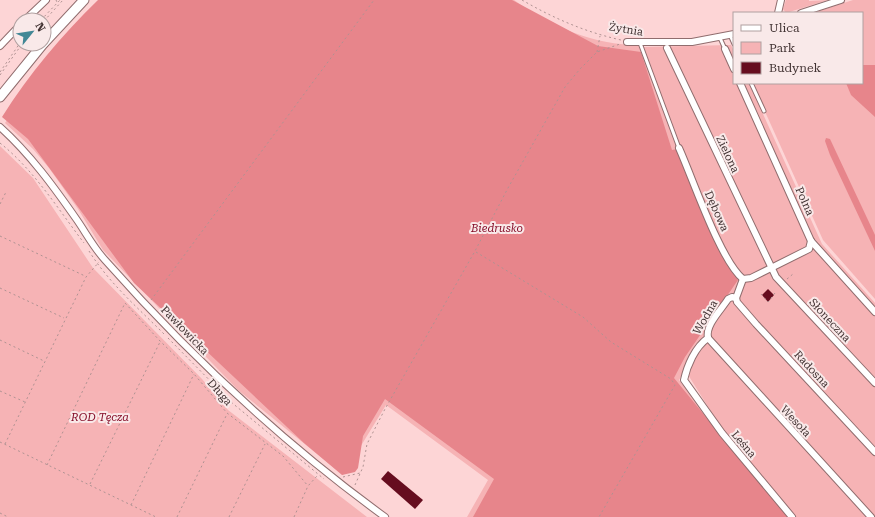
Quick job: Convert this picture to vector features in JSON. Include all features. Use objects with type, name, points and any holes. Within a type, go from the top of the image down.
[{"type":"main road","points":[[52,34],[84,0]]},
{"type":"main road","points":[[0,97],[36,52]]},
{"type":"street","points":[[33,12],[46,0]]},
{"type":"street","points":[[778,12],[781,0]]},
{"type":"street","points":[[804,12],[840,0]]},
{"type":"street","points":[[0,46],[12,33]]},
{"type":"street","name":"Żytnia","points":[[627,42],[692,42],[732,35]]},
{"type":"street","name":"Zielona","points":[[667,48],[771,269]]},
{"type":"street","points":[[725,49],[733,67]]},
{"type":"street","name":"Polna","points":[[740,84],[811,241],[875,312]]},
{"type":"street","name":"Pawłowicka","points":[[0,127],[25,152],[52,184],[104,258],[146,304],[225,385],[335,479],[385,517]]},
{"type":"street","name":"Dębowa","points":[[679,148],[723,249],[738,275],[743,279]]},
{"type":"street","points":[[736,298],[743,279],[751,278],[771,269],[809,249],[811,241]]},
{"type":"street","name":"Słoneczna","points":[[771,269],[776,277],[875,383]]},
{"type":"street","name":"Wodna","points":[[684,380],[686,369],[703,341],[708,338],[707,334],[711,324],[728,299],[732,297],[736,298]]},
{"type":"street","name":"Radosna","points":[[736,298],[737,302],[756,324],[875,452]]},
{"type":"street","name":"Wesoła","points":[[708,338],[871,517]]},
{"type":"street","name":"Leśna","points":[[684,380],[722,433],[792,517]]},
{"type":"lane","points":[[720,38],[725,49]]},
{"type":"lane","points":[[640,43],[679,148]]},
{"type":"lane","points":[[751,84],[764,111]]},
{"type":"path","points":[[49,12],[60,0]]},
{"type":"path","points":[[52,12],[64,0]]},
{"type":"path","points":[[146,304],[158,292],[374,0]]},
{"type":"path","name":"Żytnia","points":[[522,0],[550,16],[600,36],[627,42]]},
{"type":"path","points":[[597,52],[600,36]]},
{"type":"path","points":[[355,484],[361,472],[367,444],[476,251],[508,188],[565,87],[580,68],[597,52],[627,42]]},
{"type":"path","points":[[0,72],[14,52]]},
{"type":"path","points":[[0,75],[16,52]]},
{"type":"path","points":[[0,143],[15,155],[34,177],[85,245]]},
{"type":"path","points":[[0,204],[6,192]]},
{"type":"path","points":[[0,236],[86,277]]},
{"type":"path","points":[[89,251],[97,264]]},
{"type":"path","points":[[476,251],[583,317],[610,342],[672,379],[675,385],[599,517]]},
{"type":"path","points":[[5,444],[64,318],[86,277],[104,258]]},
{"type":"path","points":[[0,288],[64,318]]},
{"type":"path","points":[[761,294],[768,302],[776,293]]},
{"type":"path","name":"Długa","points":[[47,465],[125,303],[160,341],[194,374],[227,413],[265,444],[283,456],[308,486]]},
{"type":"path","points":[[0,340],[44,361]]},
{"type":"path","points":[[90,485],[160,341]]},
{"type":"path","points":[[131,505],[194,374]]},
{"type":"path","points":[[0,390],[25,402]]},
{"type":"path","points":[[177,517],[227,413]]},
{"type":"path","points":[[0,442],[156,517]]},
{"type":"path","points":[[229,517],[265,444]]},
{"type":"path","points":[[294,517],[308,486],[323,469]]},
{"type":"path","points":[[335,479],[361,472]]},
{"type":"path","points":[[0,513],[8,517]]},
{"type":"green space","name":"Biedrusko","points":[[98,0],[512,0],[598,46],[641,52],[672,150],[677,149],[727,261],[738,280],[685,357],[674,378],[788,517],[473,517],[494,479],[385,399],[363,436],[358,468],[355,472],[342,475],[304,443],[134,283],[28,139],[2,117],[23,86],[72,27]]},
{"type":"green space","name":"Biedrusko","points":[[101,0],[514,0],[543,19],[575,33],[608,42],[643,45],[644,47],[731,45],[733,49],[733,84],[749,84],[822,244],[875,303],[875,517],[467,517],[488,480],[386,405],[343,475],[238,390],[103,250],[78,209],[49,168],[33,149],[5,123],[54,52]],"holes":[[[685,370],[732,445],[679,380]]]},
{"type":"green space","points":[[786,0],[828,0],[789,12],[785,12],[783,9]]},
{"type":"green space","points":[[853,0],[875,0],[875,299],[823,240],[752,84],[863,84],[863,12],[816,12]]},
{"type":"green space","points":[[863,65],[875,65],[875,117],[851,95],[846,84],[863,84]]},
{"type":"green space","points":[[826,138],[830,139],[875,235],[875,251],[830,155],[825,141]]},
{"type":"green space","name":"ROD Tęcza","points":[[0,146],[33,178],[93,268],[202,379],[228,410],[367,517],[0,517]]},
{"type":"building","points":[[768,289],[774,295],[768,302],[762,295]]},
{"type":"building","points":[[388,471],[423,500],[415,509],[381,479]]}]
